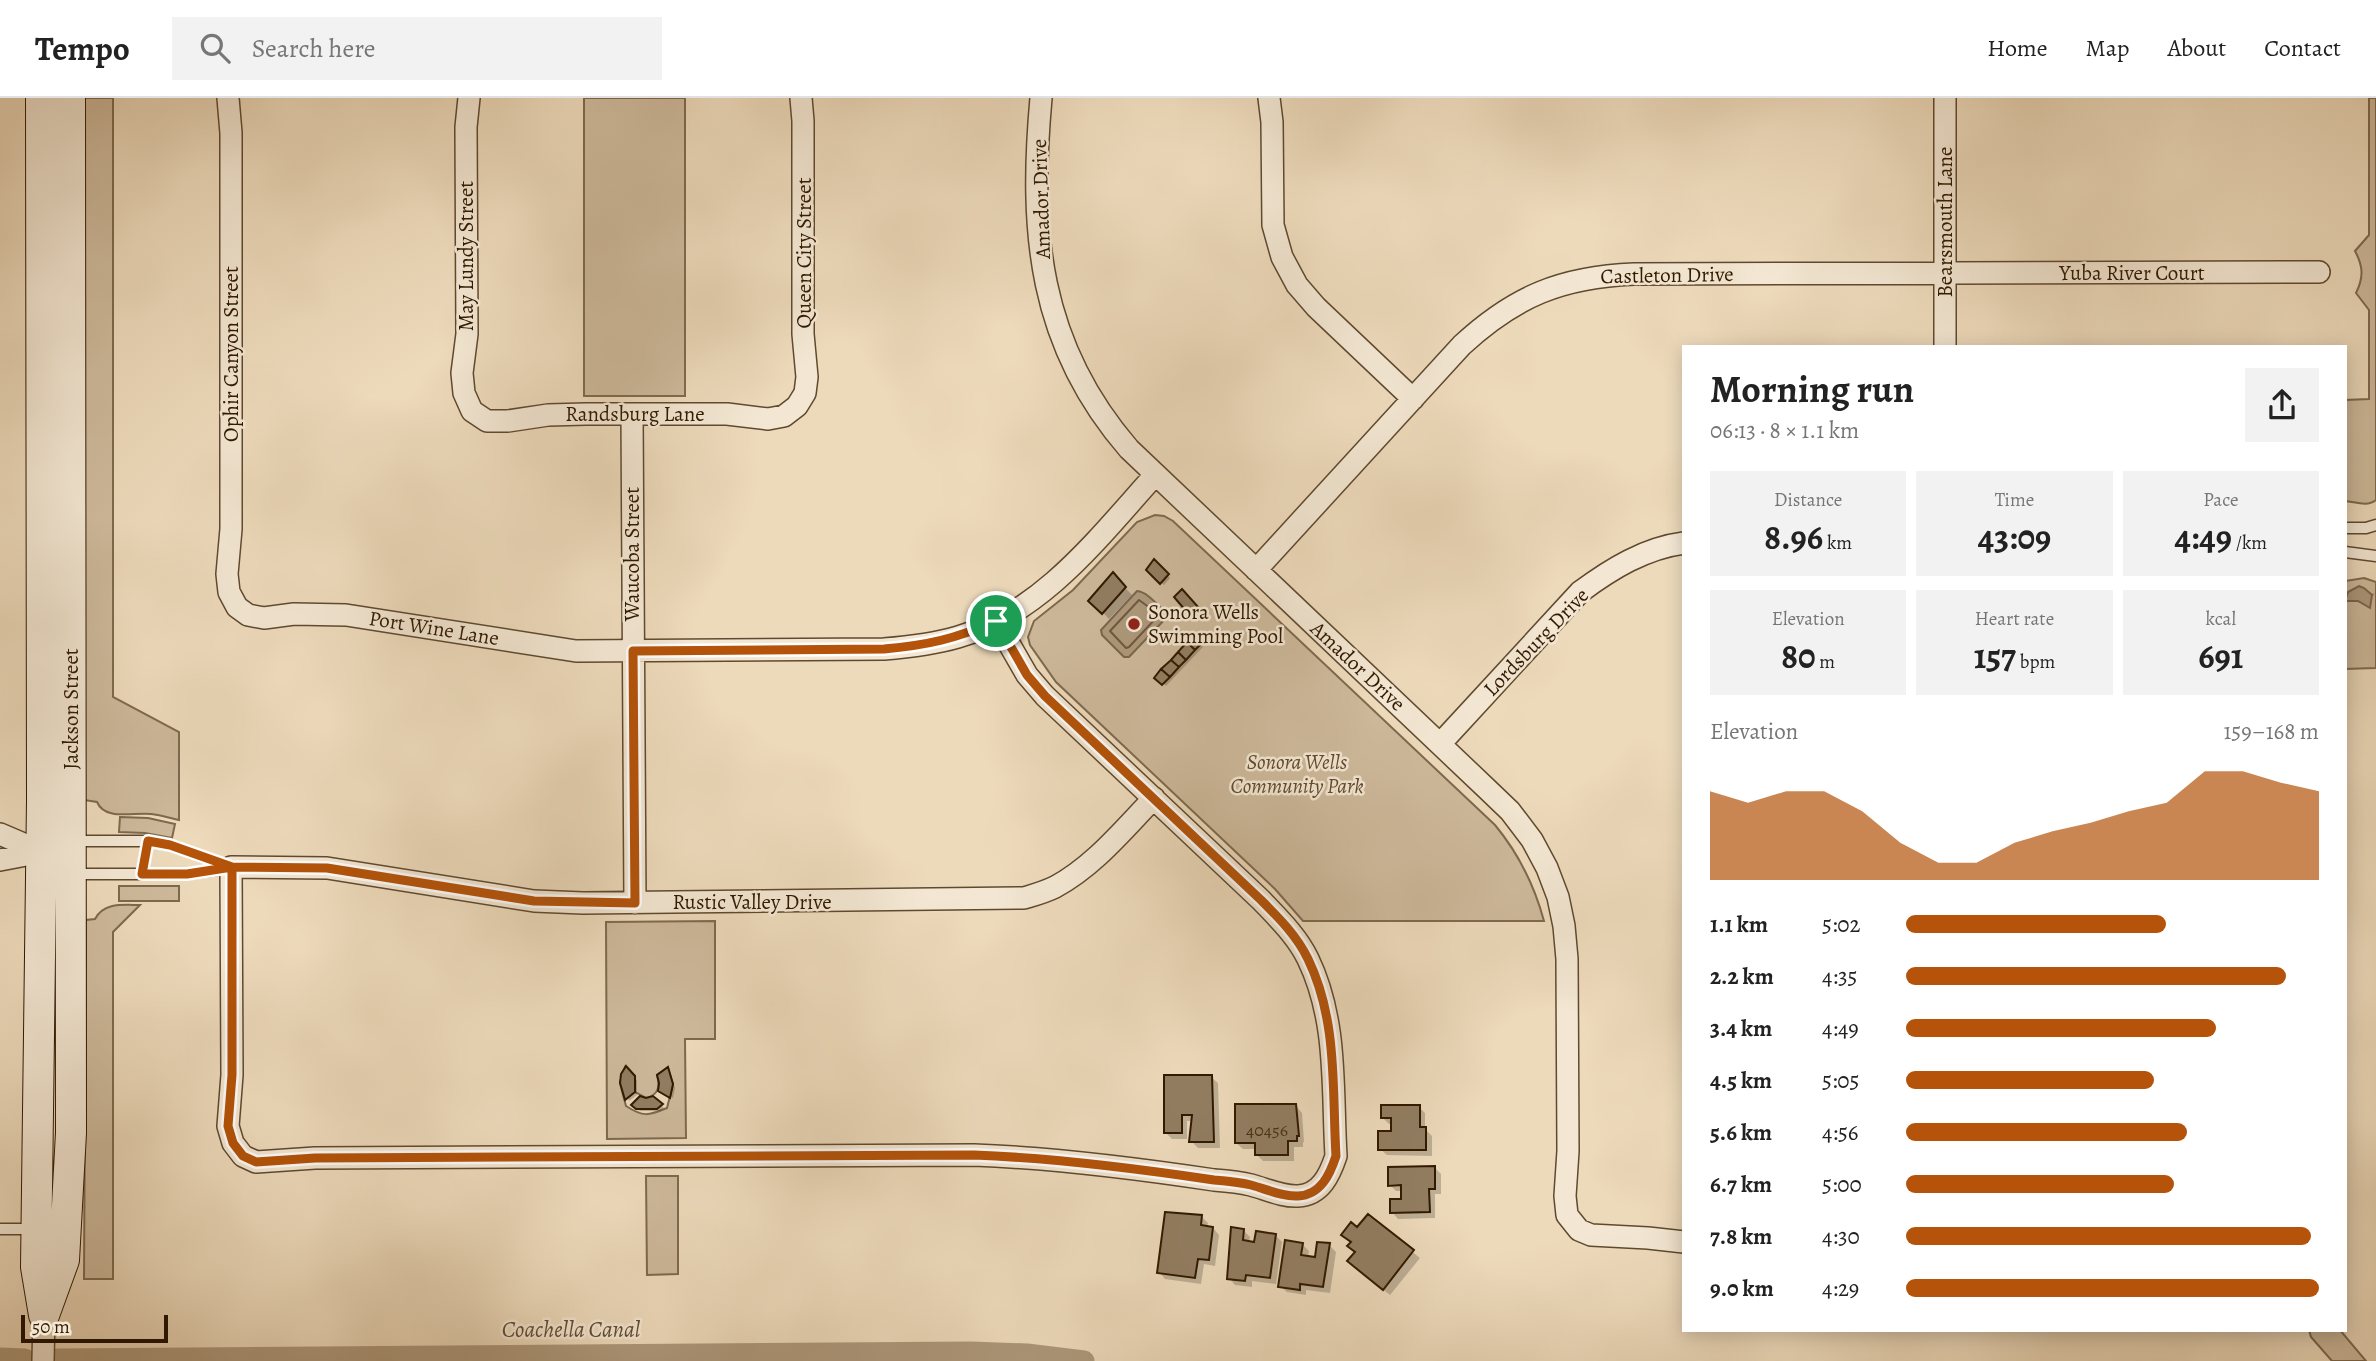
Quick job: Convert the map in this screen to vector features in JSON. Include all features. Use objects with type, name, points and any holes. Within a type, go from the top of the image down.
[{"type":"street","name":"Jackson Street","points":[[41,98],[56,856],[71,1133],[64,1260],[43,1326]]},
{"type":"street","name":"Jackson Street","points":[[43,1361],[36,1229],[56,856],[70,98]]},
{"type":"street","name":"Ophir Canyon Street","points":[[228,98],[231,133],[231,529],[227,574],[229,592],[237,607]]},
{"type":"street","name":"May Lundy Street","points":[[469,98],[466,127],[467,334],[462,373],[464,393],[472,411]]},
{"type":"street","name":"Queen City Street","points":[[797,406],[805,393],[807,377],[803,334],[801,98]]},
{"type":"street","name":"Amador Drive","points":[[1041,98],[1037,216],[1039,253],[1054,316],[1086,392],[1108,425],[1155,475],[1510,811],[1525,830],[1547,868],[1558,897],[1567,959],[1567,1214],[1578,1230],[1591,1235],[1682,1242]]},
{"type":"street","points":[[1269,98],[1272,122],[1273,225],[1282,257],[1297,285],[1316,307],[1413,399]]},
{"type":"street","name":"Bearsmouth Lane","points":[[1945,98],[1945,345]]},
{"type":"street","name":"Yuba River Court","points":[[1945,273],[2319,272]]},
{"type":"street","name":"Castleton Drive","points":[[1256,570],[1462,345],[1484,324],[1528,297],[1578,279],[1634,274],[1945,273]]},
{"type":"street","name":"Randsburg Lane","points":[[472,411],[486,421],[508,421],[548,415],[632,414],[727,414],[768,419],[784,416],[797,406]]},
{"type":"street","name":"Waucoba Street","points":[[632,414],[635,903]]},
{"type":"street","name":"Port Wine Lane","points":[[237,607],[248,615],[264,618],[295,614],[346,615],[576,651],[884,649],[922,645],[961,636],[1026,604],[1066,571],[1155,475]]},
{"type":"street","name":"Lordsburg Drive","points":[[1440,744],[1580,592],[1637,556],[1682,544]]},
{"type":"street","points":[[232,867],[232,1075],[228,1126],[233,1143],[243,1156],[256,1162],[315,1158],[974,1155],[1088,1162],[1249,1184],[1299,1196],[1314,1192],[1329,1176],[1336,1156],[1329,1023],[1321,992],[1307,958],[1284,923],[1045,696],[1027,675],[996,621]]},
{"type":"street","name":"Rustic Valley Drive","points":[[232,867],[327,868],[534,901],[635,903],[1024,898],[1053,888],[1079,872],[1154,798]]},
{"type":"street","points":[[0,834],[56,856]]},
{"type":"street","points":[[0,860],[56,856]]},
{"type":"lane","points":[[2347,528],[2376,525]]},
{"type":"lane","points":[[2347,552],[2376,556]]},
{"type":"lane","name":"Rustic Valley Drive","points":[[56,856],[148,841],[170,845],[232,867]]},
{"type":"lane","points":[[142,874],[148,841]]},
{"type":"lane","name":"Rustic Valley Drive","points":[[56,856],[142,874],[187,874],[232,867]]},
{"type":"lane","points":[[0,1229],[36,1229]]},
{"type":"green space","points":[[84,98],[113,98],[113,697],[179,732],[179,820],[151,814],[113,814],[106,812],[97,802],[84,800]]},
{"type":"green space","points":[[584,98],[685,98],[685,396],[584,396]]},
{"type":"green space","points":[[2369,98],[2376,98],[2376,500],[2365,504],[2347,501],[2347,400],[2369,399],[2369,310],[2356,293],[2362,272],[2355,251],[2369,235]]},
{"type":"green space","name":"Sonora Wells Community Park","points":[[1155,515],[1173,521],[1495,825],[1525,870],[1544,921],[1303,921],[1275,889],[1056,682],[1030,645],[1028,637],[1034,621],[1073,590],[1137,522]]},
{"type":"green space","points":[[2364,578],[2376,582],[2376,668],[2347,669],[2347,601],[2365,603],[2372,595],[2347,597],[2347,581]]},
{"type":"green space","points":[[120,817],[148,818],[175,824],[172,838],[119,832]]},
{"type":"green space","points":[[119,886],[179,886],[179,901],[119,901]]},
{"type":"green space","points":[[140,905],[113,932],[113,1279],[84,1279],[86,920],[95,919],[109,907]]},
{"type":"green space","points":[[715,921],[715,1039],[685,1039],[686,1138],[607,1139],[606,922]],"holes":[[[625,1067],[635,1076],[635,1092],[646,1098],[658,1090],[657,1075],[668,1068],[673,1084],[667,1108],[646,1114],[626,1106],[620,1083]]]},
{"type":"green space","points":[[646,1176],[678,1176],[678,1274],[647,1275]]},
{"type":"green space","points":[[2310,1332],[2342,1332],[2366,1361],[2332,1361]]},
{"type":"water","points":[[2359,586],[2364,588],[2372,595],[2370,608],[2358,601],[2347,601],[2348,592]]},
{"type":"water","name":"Sonora Wells Swimming Pool","points":[[1137,591],[1153,600],[1166,613],[1166,618],[1129,657],[1124,657],[1102,635],[1101,630]]},
{"type":"building","points":[[1154,559],[1169,574],[1160,584],[1146,570]]},
{"type":"building","points":[[1113,572],[1126,587],[1102,614],[1088,601]]},
{"type":"building","points":[[1182,589],[1199,608],[1191,617],[1174,597]]},
{"type":"building","points":[[1194,635],[1202,643],[1195,650],[1187,642]]},
{"type":"building","points":[[1187,642],[1195,650],[1186,660],[1178,652]]},
{"type":"building","points":[[1178,652],[1186,660],[1179,667],[1171,660]]},
{"type":"building","points":[[1171,660],[1179,667],[1170,677],[1161,669]]},
{"type":"building","points":[[1161,669],[1170,677],[1162,685],[1154,678]]},
{"type":"building","points":[[626,1066],[635,1076],[635,1092],[625,1100],[620,1083]]},
{"type":"building","points":[[668,1067],[673,1084],[670,1098],[658,1091],[657,1075]]},
{"type":"building","points":[[1164,1075],[1212,1075],[1214,1142],[1189,1142],[1192,1115],[1182,1115],[1182,1133],[1164,1133]]},
{"type":"building","points":[[640,1096],[653,1096],[663,1104],[657,1109],[636,1109],[631,1105]]},
{"type":"building","points":[[1235,1104],[1296,1104],[1299,1136],[1297,1141],[1288,1141],[1288,1155],[1255,1155],[1255,1143],[1235,1143]]},
{"type":"building","points":[[1381,1105],[1420,1105],[1420,1127],[1426,1127],[1426,1150],[1378,1150],[1378,1131],[1391,1131],[1391,1118],[1381,1118]]},
{"type":"building","points":[[1435,1166],[1435,1189],[1429,1189],[1430,1212],[1390,1213],[1390,1199],[1401,1199],[1401,1185],[1388,1186],[1388,1167]]},
{"type":"building","points":[[1165,1212],[1202,1215],[1201,1225],[1213,1227],[1209,1260],[1198,1259],[1195,1278],[1157,1273]]},
{"type":"building","points":[[1368,1214],[1414,1250],[1383,1290],[1347,1261],[1355,1252],[1347,1246],[1351,1242],[1341,1235],[1351,1222],[1357,1227]]},
{"type":"building","points":[[1231,1227],[1244,1229],[1243,1240],[1254,1242],[1256,1231],[1276,1234],[1270,1278],[1246,1275],[1245,1281],[1227,1279]]},
{"type":"building","points":[[1285,1240],[1303,1243],[1301,1255],[1315,1257],[1317,1242],[1330,1243],[1323,1287],[1300,1284],[1300,1290],[1278,1287]]},
{"type":"waterway","name":"Coachella Canal","points":[[57,1359],[971,1352],[1027,1354],[1084,1361]]},
{"type":"waterway","name":"Coachella Canal","points":[[0,1358],[25,1359]]},
{"type":"place","name":"Sonora Wells Swimming Pool","points":[[1134,624]]},
{"type":"route","points":[[996,621],[961,636],[922,645],[884,649],[633,651],[635,903],[534,901],[327,868],[232,867],[187,874],[142,874],[148,841],[170,845],[232,867],[232,1075],[228,1126],[233,1143],[243,1156],[256,1162],[271,1163],[315,1158],[1027,1157],[1088,1162],[1249,1184],[1299,1196],[1314,1192],[1329,1176],[1336,1156],[1329,1023],[1321,992],[1307,958],[1284,923],[1045,696],[1027,675],[996,621]]}]
